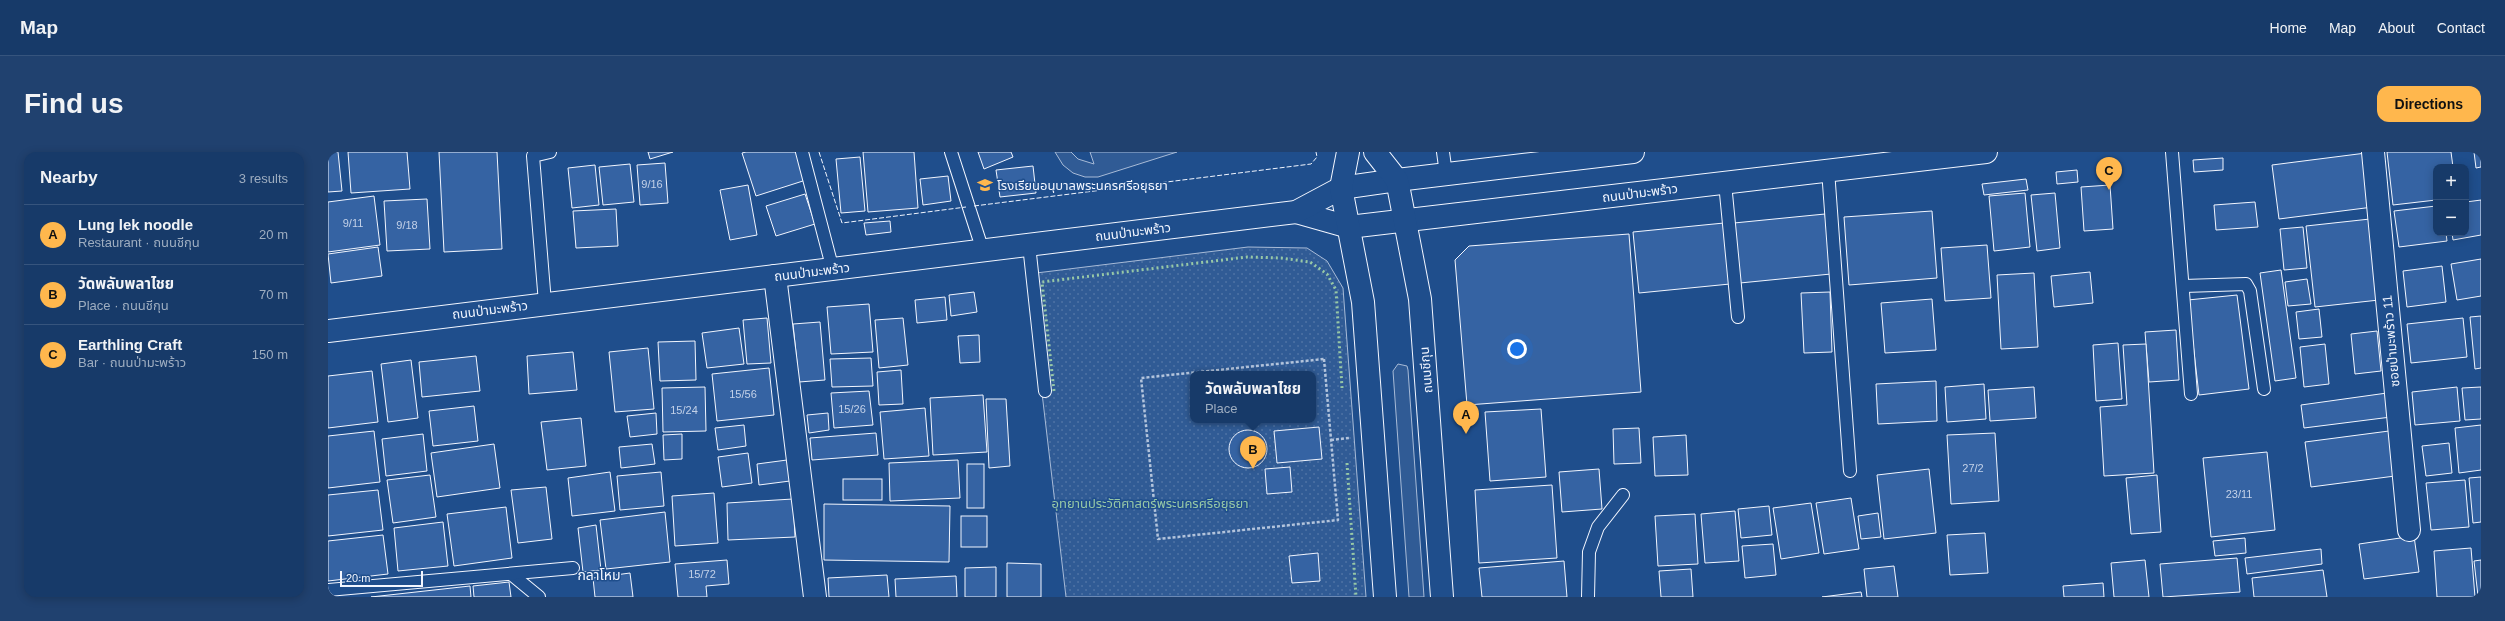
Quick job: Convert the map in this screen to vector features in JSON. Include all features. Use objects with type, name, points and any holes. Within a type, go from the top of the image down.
[{"type":"street","points":[[1348,152],[1341,188],[1362,302],[1385,597]]},
{"type":"street","name":"ถนนชีกุน","points":[[1375,152],[1397,180],[1420,298],[1442,597]]},
{"type":"street","name":"ถนนป่ามะพร้าว","points":[[328,331],[545,303],[833,270],[1296,212],[1341,188],[1446,174],[1543,157],[1633,152]]},
{"type":"street","name":"ถนนป่ามะพร้าว","points":[[1296,212],[1349,227],[1986,152]]},
{"type":"street","name":"ซอยป่ามะพร้าว 11","points":[[2373,152],[2409,530]]},
{"type":"street","points":[[775,276],[815,597]]},
{"type":"lane","points":[[545,303],[533,156],[550,152]]},
{"type":"lane","points":[[802,152],[833,270]]},
{"type":"lane","points":[[951,152],[983,251]]},
{"type":"lane","points":[[1443,152],[1446,174]]},
{"type":"lane","points":[[2172,152],[2184,286],[2191,394]]},
{"type":"lane","points":[[1828,170],[1850,471]]},
{"type":"lane","points":[[1724,183],[1738,317]]},
{"type":"lane","points":[[1029,245],[1045,391]]},
{"type":"lane","points":[[2184,286],[2246,284],[2250,291],[2264,389]]},
{"type":"lane","points":[[1588,597],[1589,552],[1591,546],[1598,527],[1624,495]]},
{"type":"lane","points":[[328,590],[573,568]]},
{"type":"lane","points":[[511,574],[539,597]]},
{"type":"path","points":[[1190,373],[1141,378],[1158,539],[1338,520],[1324,359],[1208,371]]},
{"type":"shaded area","points":[[1055,152],[1071,152],[1078,159],[1094,164],[1090,152],[1177,152],[1098,177],[1085,177],[1073,173],[1063,165]]},
{"type":"shaded area","points":[[1398,364],[1407,366],[1408,370],[1424,597],[1409,597],[1393,371]]},
{"type":"green space","name":"อุทยานประวัติศาสตร์พระนครศรีอยุธยา","points":[[1248,247],[1307,248],[1327,261],[1343,288],[1366,597],[1066,597],[1028,274]]},
{"type":"building","points":[[328,152],[338,152],[342,191],[328,192]]},
{"type":"building","points":[[348,152],[407,152],[410,189],[351,193]]},
{"type":"building","points":[[439,152],[497,152],[502,249],[444,252]]},
{"type":"building","points":[[648,152],[673,152],[650,159]]},
{"type":"building","points":[[796,152],[806,180],[756,196],[742,153]]},
{"type":"building","points":[[863,152],[914,152],[918,208],[868,212]]},
{"type":"building","points":[[978,152],[1011,152],[1013,157],[984,169]]},
{"type":"building","points":[[2387,152],[2451,152],[2453,164],[2433,164],[2433,200],[2393,205]]},
{"type":"building","points":[[2474,152],[2481,152],[2481,167],[2476,168]]},
{"type":"building","points":[[2366,153],[2373,207],[2279,219],[2272,165]]},
{"type":"building","points":[[860,157],[865,211],[841,213],[836,159]]},
{"type":"building","points":[[2223,158],[2223,170],[2194,172],[2193,160]]},
{"type":"building","points":[[665,163],[668,203],[640,205],[637,165]]},
{"type":"building","points":[[630,164],[634,202],[603,205],[599,167]]},
{"type":"building","points":[[595,165],[599,205],[572,208],[568,168]]},
{"type":"building","points":[[1033,166],[1036,193],[1000,197],[996,170]]},
{"type":"building","points":[[2077,170],[2078,182],[2057,184],[2056,172]]},
{"type":"building","points":[[948,176],[951,201],[923,205],[920,179]]},
{"type":"building","points":[[2026,179],[2028,190],[1984,195],[1982,184]]},
{"type":"building","points":[[748,185],[757,235],[730,240],[720,190]]},
{"type":"building","points":[[2110,185],[2113,229],[2084,231],[2081,187]]},
{"type":"building","points":[[2025,193],[2030,247],[1994,251],[1989,196]]},
{"type":"building","points":[[2055,193],[2060,248],[2037,251],[2031,195]]},
{"type":"building","points":[[805,194],[815,224],[776,236],[766,206]]},
{"type":"building","points":[[374,196],[380,245],[328,252],[328,202]]},
{"type":"building","points":[[427,199],[430,249],[387,251],[384,201]]},
{"type":"building","points":[[2481,200],[2481,235],[2453,240],[2452,236],[2469,236],[2469,202]]},
{"type":"building","points":[[2255,202],[2258,227],[2216,230],[2214,205]]},
{"type":"building","points":[[2433,206],[2433,236],[2446,236],[2447,241],[2399,247],[2394,211]]},
{"type":"building","points":[[616,209],[618,246],[576,248],[573,211]]},
{"type":"building","points":[[1932,211],[1937,278],[1849,285],[1844,217]]},
{"type":"building","points":[[1825,214],[1831,274],[1740,283],[1734,223]]},
{"type":"building","points":[[2370,219],[2379,300],[2315,307],[2306,226]]},
{"type":"building","points":[[890,221],[891,232],[866,235],[864,223]]},
{"type":"building","points":[[1724,223],[1730,284],[1639,293],[1633,232]]},
{"type":"building","points":[[2303,227],[2307,268],[2284,270],[2280,229]]},
{"type":"building","points":[[1629,234],[1641,392],[1467,405],[1455,260],[1469,246]]},
{"type":"building","points":[[1987,245],[1991,298],[1945,301],[1941,248]]},
{"type":"building","points":[[378,247],[382,276],[331,283],[328,254]]},
{"type":"building","points":[[2481,259],[2481,296],[2457,300],[2451,264]]},
{"type":"building","points":[[2442,266],[2446,302],[2407,307],[2403,271]]},
{"type":"building","points":[[2281,270],[2296,378],[2275,381],[2260,273]]},
{"type":"building","points":[[2090,272],[2093,303],[2054,307],[2051,276]]},
{"type":"building","points":[[2034,273],[2038,347],[2001,349],[1997,275]]},
{"type":"building","points":[[2307,279],[2311,304],[2288,306],[2285,282]]},
{"type":"building","points":[[974,292],[977,312],[951,316],[949,295]]},
{"type":"building","points":[[1830,292],[1832,352],[1804,353],[1801,293]]},
{"type":"building","points":[[2237,295],[2249,389],[2199,395],[2188,300]]},
{"type":"building","points":[[945,297],[947,320],[917,323],[915,300]]},
{"type":"building","points":[[1932,299],[1936,350],[1885,353],[1881,303]]},
{"type":"building","points":[[869,304],[873,352],[831,354],[827,307]]},
{"type":"building","points":[[2319,309],[2322,337],[2299,339],[2296,312]]},
{"type":"building","points":[[2481,316],[2481,368],[2475,369],[2470,317]]},
{"type":"building","points":[[767,318],[771,363],[747,364],[743,320]]},
{"type":"building","points":[[903,318],[908,365],[879,368],[875,320]]},
{"type":"building","points":[[2463,318],[2467,357],[2411,363],[2407,324]]},
{"type":"building","points":[[820,322],[825,380],[799,382],[793,324]]},
{"type":"building","points":[[739,328],[744,364],[707,368],[702,333]]},
{"type":"building","points":[[2176,330],[2179,380],[2149,382],[2145,332]]},
{"type":"building","points":[[2377,331],[2381,371],[2355,374],[2351,334]]},
{"type":"building","points":[[979,335],[980,362],[960,363],[958,336]]},
{"type":"building","points":[[695,341],[696,380],[660,381],[658,342]]},
{"type":"building","points":[[2118,343],[2122,399],[2096,401],[2093,345]]},
{"type":"building","points":[[2146,344],[2154,473],[2104,476],[2100,407],[2127,405],[2123,345]]},
{"type":"building","points":[[2325,344],[2329,384],[2304,387],[2300,347]]},
{"type":"building","points":[[648,348],[654,409],[615,412],[609,352]]},
{"type":"building","points":[[573,352],[577,390],[529,394],[527,356]]},
{"type":"building","points":[[476,356],[480,391],[422,397],[419,362]]},
{"type":"building","points":[[871,358],[873,386],[832,387],[830,359]]},
{"type":"building","points":[[411,360],[418,418],[388,422],[381,364]]},
{"type":"building","points":[[769,368],[774,415],[717,421],[712,374]]},
{"type":"building","points":[[901,370],[903,404],[879,405],[877,372]]},
{"type":"building","points":[[372,371],[378,422],[328,428],[328,376]]},
{"type":"building","points":[[1936,381],[1937,421],[1878,424],[1876,384]]},
{"type":"building","points":[[1984,384],[1986,419],[1947,422],[1945,387]]},
{"type":"building","points":[[705,387],[706,431],[663,432],[662,388]]},
{"type":"building","points":[[2034,387],[2036,418],[1990,421],[1988,390]]},
{"type":"building","points":[[2457,387],[2460,421],[2415,425],[2412,392]]},
{"type":"building","points":[[2481,387],[2481,419],[2465,420],[2462,388]]},
{"type":"building","points":[[869,391],[873,425],[834,428],[831,393]]},
{"type":"building","points":[[2387,393],[2391,417],[2304,428],[2301,405]]},
{"type":"building","points":[[983,395],[987,452],[933,455],[930,398]]},
{"type":"building","points":[[986,399],[1006,399],[1010,466],[989,468]]},
{"type":"building","points":[[474,406],[478,441],[433,446],[429,411]]},
{"type":"building","points":[[925,408],[929,456],[884,459],[880,412]]},
{"type":"building","points":[[1541,409],[1546,477],[1490,481],[1485,412]]},
{"type":"building","points":[[656,413],[657,434],[630,437],[627,416]]},
{"type":"building","points":[[828,413],[829,430],[809,433],[807,415]]},
{"type":"building","points":[[581,418],[586,466],[547,470],[541,422]]},
{"type":"building","points":[[744,425],[746,446],[718,450],[715,428]]},
{"type":"building","points":[[2481,425],[2481,470],[2459,473],[2455,428]]},
{"type":"building","points":[[1319,427],[1322,459],[1277,463],[1274,431]]},
{"type":"building","points":[[1639,428],[1641,463],[1614,464],[1613,429]]},
{"type":"building","points":[[1248,430],[1261,436],[1267,449],[1261,462],[1248,468],[1235,462],[1229,449],[1235,436]]},
{"type":"building","points":[[374,431],[380,482],[328,488],[328,436]]},
{"type":"building","points":[[2389,431],[2395,476],[2311,487],[2305,442]]},
{"type":"building","points":[[876,433],[878,455],[812,460],[810,438]]},
{"type":"building","points":[[1995,433],[1999,501],[1951,504],[1947,435]]},
{"type":"building","points":[[423,434],[427,471],[386,476],[382,439]]},
{"type":"building","points":[[682,434],[682,459],[664,460],[663,435]]},
{"type":"building","points":[[1686,435],[1688,475],[1655,476],[1653,437]]},
{"type":"building","points":[[2449,443],[2452,473],[2426,476],[2422,446]]},
{"type":"building","points":[[494,444],[500,488],[437,497],[431,453]]},
{"type":"building","points":[[652,444],[655,464],[621,468],[619,447]]},
{"type":"building","points":[[2267,452],[2275,530],[2211,537],[2203,458]]},
{"type":"building","points":[[748,453],[752,483],[722,487],[718,457]]},
{"type":"building","points":[[787,460],[790,481],[759,485],[757,464]]},
{"type":"building","points":[[958,460],[960,498],[890,501],[889,463]]},
{"type":"building","points":[[967,464],[984,464],[984,508],[967,508]]},
{"type":"building","points":[[1290,467],[1292,492],[1267,494],[1265,469]]},
{"type":"building","points":[[1599,469],[1602,509],[1562,512],[1559,472]]},
{"type":"building","points":[[1929,469],[1936,533],[1884,539],[1877,475]]},
{"type":"building","points":[[610,472],[615,511],[572,516],[568,478]]},
{"type":"building","points":[[661,472],[664,506],[620,510],[617,476]]},
{"type":"building","points":[[430,475],[436,517],[393,523],[387,480]]},
{"type":"building","points":[[2157,475],[2161,532],[2131,534],[2126,478]]},
{"type":"building","points":[[2481,477],[2481,522],[2473,523],[2469,478]]},
{"type":"building","points":[[843,479],[882,479],[882,500],[843,500]]},
{"type":"building","points":[[2465,480],[2469,527],[2431,530],[2426,483]]},
{"type":"building","points":[[1552,485],[1557,558],[1479,563],[1475,490]]},
{"type":"building","points":[[546,487],[552,539],[518,543],[511,490]]},
{"type":"building","points":[[378,490],[383,530],[328,536],[328,495]]},
{"type":"building","points":[[714,493],[718,543],[675,546],[672,496]]},
{"type":"building","points":[[1851,498],[1859,549],[1824,554],[1816,503]]},
{"type":"building","points":[[793,499],[795,537],[728,540],[727,503]]},
{"type":"building","points":[[1811,503],[1819,553],[1781,559],[1773,508]]},
{"type":"building","points":[[824,504],[950,506],[949,562],[824,560]]},
{"type":"building","points":[[1769,506],[1772,535],[1741,538],[1738,509]]},
{"type":"building","points":[[506,507],[512,558],[454,566],[447,514]]},
{"type":"building","points":[[1735,511],[1739,561],[1705,563],[1701,514]]},
{"type":"building","points":[[665,512],[670,562],[606,569],[600,520]]},
{"type":"building","points":[[1878,513],[1881,537],[1861,539],[1858,516]]},
{"type":"building","points":[[1695,514],[1698,564],[1658,566],[1655,516]]},
{"type":"building","points":[[961,516],[987,516],[987,547],[961,547]]},
{"type":"building","points":[[443,522],[448,566],[398,571],[394,528]]},
{"type":"building","points":[[596,525],[601,570],[583,572],[578,528]]},
{"type":"building","points":[[1985,533],[1988,573],[1950,575],[1947,535]]},
{"type":"building","points":[[383,535],[388,574],[328,581],[328,541]]},
{"type":"building","points":[[2414,536],[2419,572],[2364,579],[2359,544]]},
{"type":"building","points":[[2245,538],[2246,553],[2215,556],[2213,541]]},
{"type":"building","points":[[1773,544],[1776,575],[1745,578],[1742,546]]},
{"type":"building","points":[[2471,548],[2475,597],[2437,597],[2434,551]]},
{"type":"building","points":[[2321,549],[2322,564],[2247,574],[2245,558]]},
{"type":"building","points":[[1318,553],[1320,581],[1292,583],[1289,556]]},
{"type":"building","points":[[2237,558],[2240,592],[2163,597],[2160,564]]},
{"type":"building","points":[[727,560],[729,584],[706,586],[707,597],[678,597],[675,564]]},
{"type":"building","points":[[2145,560],[2149,597],[2114,597],[2111,563]]},
{"type":"building","points":[[2481,560],[2481,595],[2478,596],[2474,561]]},
{"type":"building","points":[[1564,561],[1567,597],[1482,597],[1479,568]]},
{"type":"building","points":[[1007,563],[1041,564],[1041,597],[1007,597]]},
{"type":"building","points":[[1894,566],[1898,597],[1867,597],[1864,569]]},
{"type":"building","points":[[996,567],[996,597],[965,597],[965,568]]},
{"type":"building","points":[[1691,569],[1693,597],[1661,597],[1659,571]]},
{"type":"building","points":[[2323,570],[2327,597],[2254,597],[2252,578]]},
{"type":"building","points":[[630,573],[633,597],[595,597],[593,578]]},
{"type":"building","points":[[887,575],[889,597],[829,597],[828,578]]},
{"type":"building","points":[[956,576],[957,597],[896,597],[895,579]]},
{"type":"building","points":[[509,582],[511,597],[474,597],[473,586]]},
{"type":"building","points":[[2103,583],[2104,597],[2064,597],[2063,586]]},
{"type":"building","points":[[470,586],[471,597],[371,597]]},
{"type":"building","points":[[1861,592],[1862,597],[1822,597]]},
{"type":"hedge","points":[[1054,391],[1042,282],[1247,257],[1281,258],[1310,262],[1327,274],[1336,290],[1342,388]]},
{"type":"hedge","points":[[1347,463],[1356,597]]},
{"type":"fence","points":[[819,152],[842,223],[966,207]]},
{"type":"fence","points":[[974,206],[1311,164],[1317,157],[1316,152]]},
{"type":"place","name":"โรงเรียนอนุบาลพระนครศรีอยุธยา","points":[[985,185]]},
{"type":"place","name":"Earthling Craft","points":[[2109,190]]},
{"type":"place","name":"Lung lek noodle","points":[[1466,434]]},
{"type":"place","name":"วัดพลับพลาไชย","points":[[1253,469]]},
{"type":"district","name":"กลาโหม","points":[[599,575]]}]
